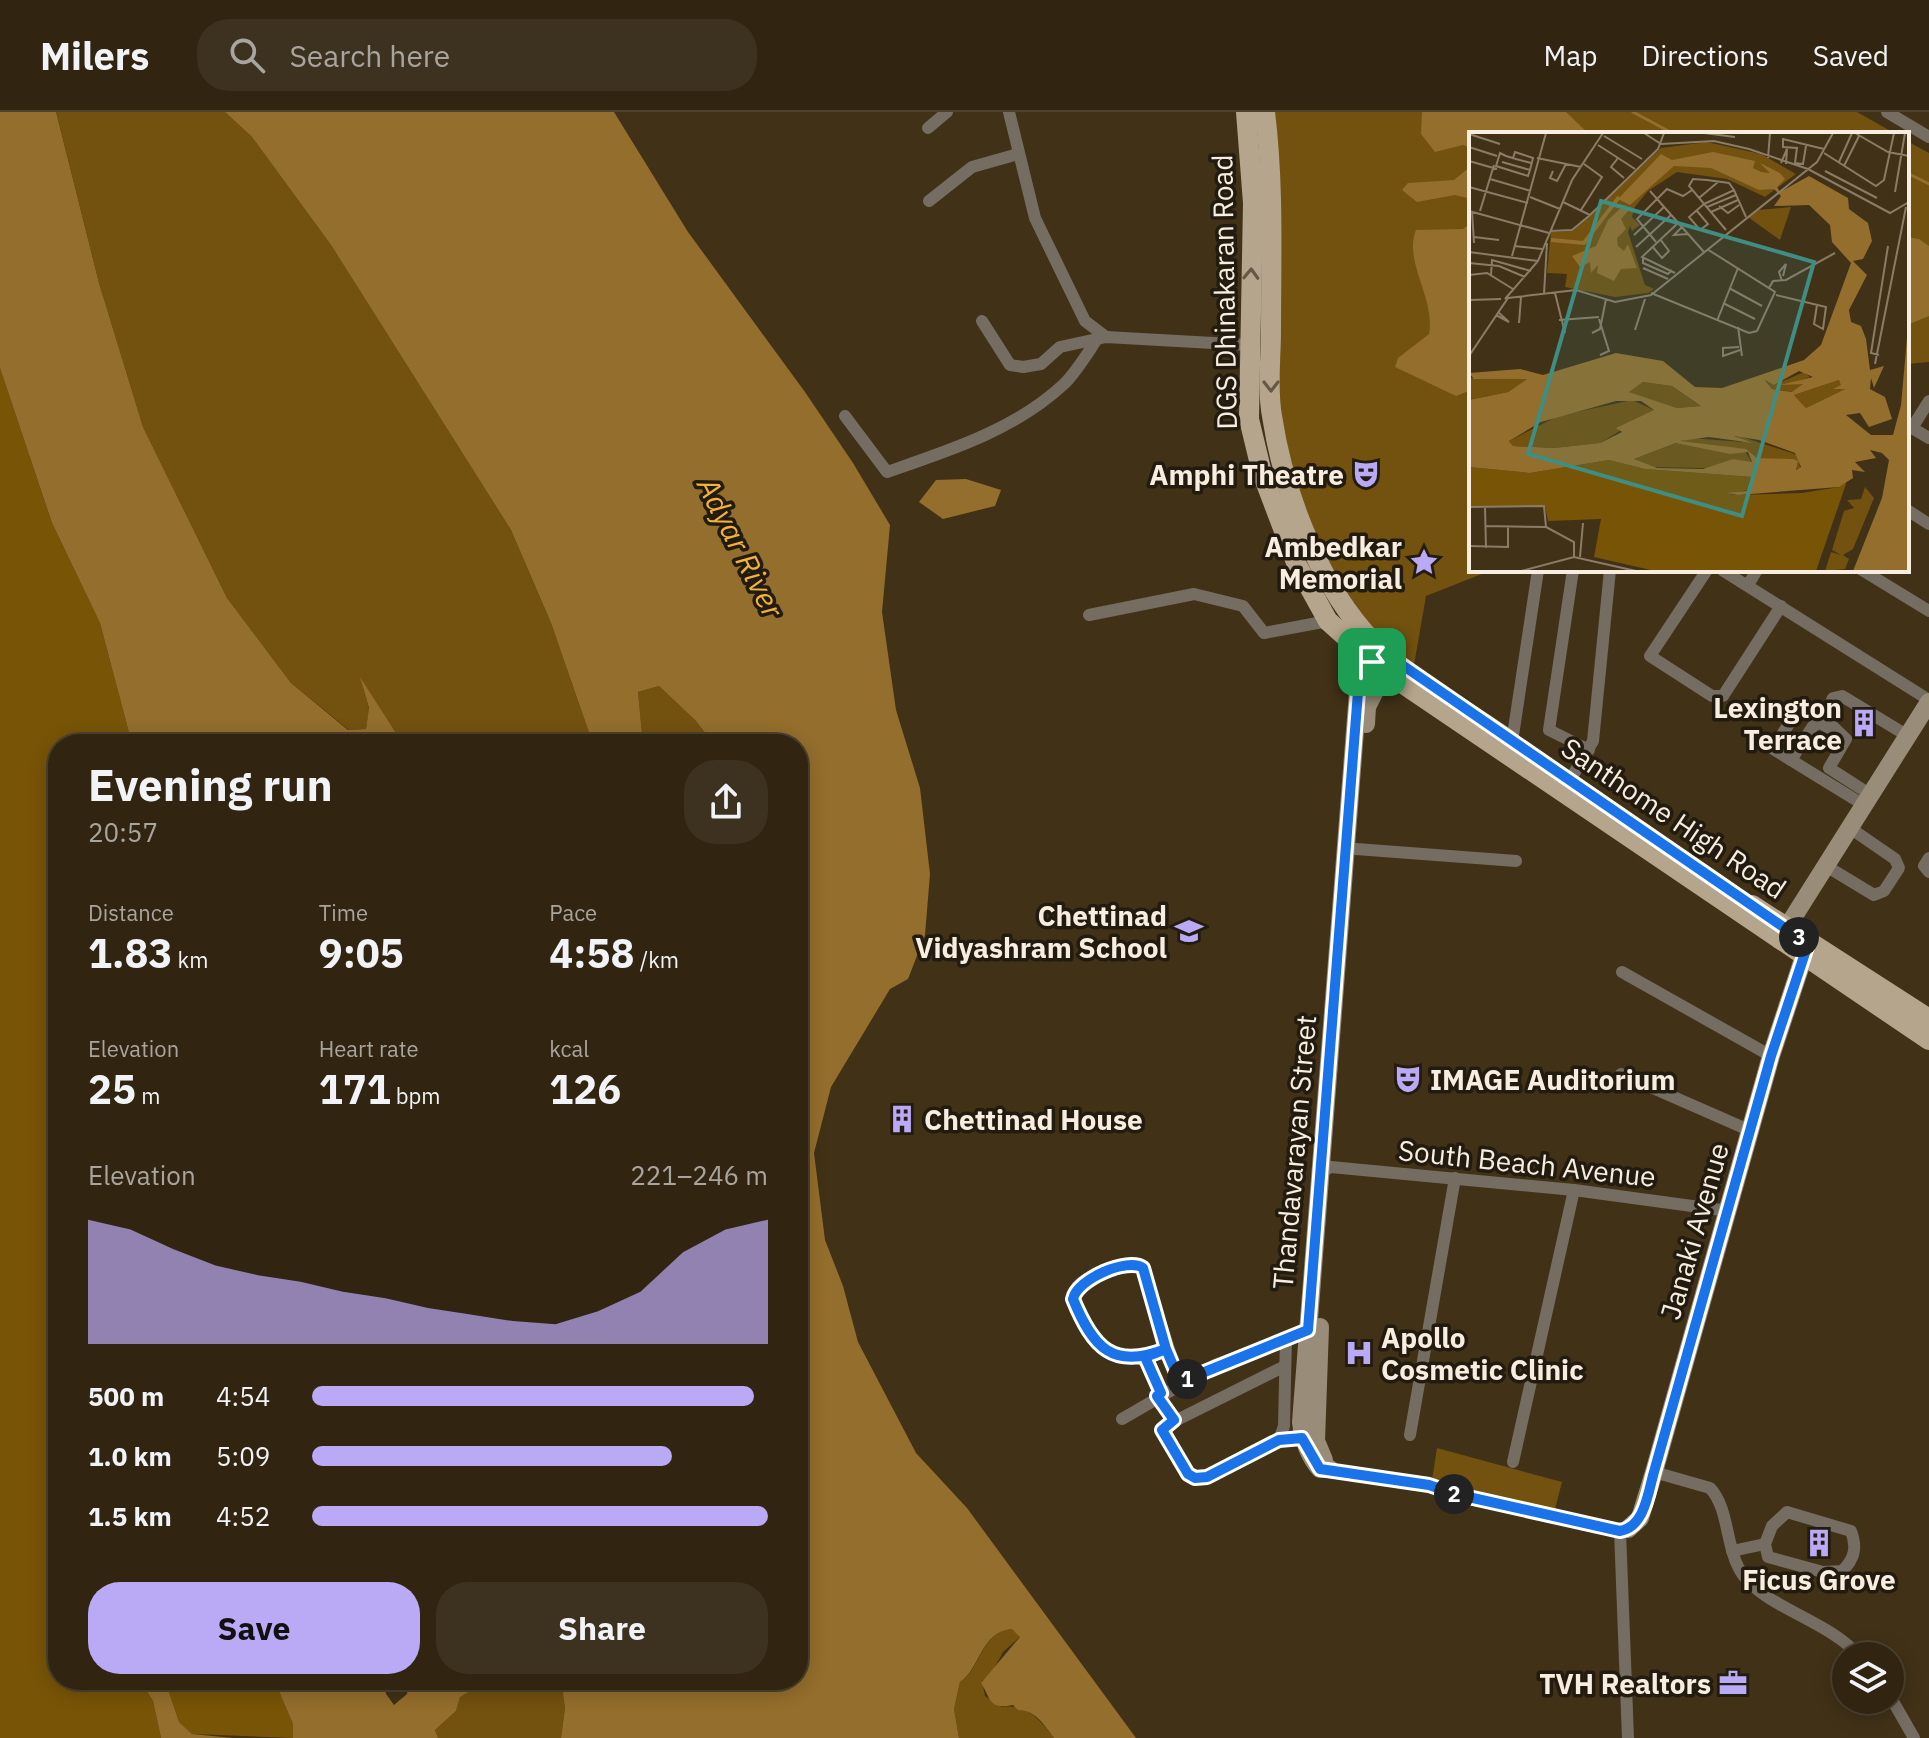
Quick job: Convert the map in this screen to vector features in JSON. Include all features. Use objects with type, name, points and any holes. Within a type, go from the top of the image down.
[{"type":"main road","name":"DGS Dhinakaran Road","points":[[1246,112],[1253,203],[1249,419],[1262,473],[1297,565],[1328,621],[1383,660]]},
{"type":"main road","name":"DGS Dhinakaran Road","points":[[1265,112],[1271,162],[1271,414],[1288,484],[1308,537],[1339,598],[1383,660]]},
{"type":"main road","name":"Santhome High Road","points":[[1383,660],[1512,742],[1783,934]]},
{"type":"main road","name":"Santhome High Road","points":[[1383,660],[1805,949],[1929,1040]]},
{"type":"main road","name":"Santhome High Road","points":[[1805,949],[1929,1019]]},
{"type":"street","points":[[928,128],[947,112]]},
{"type":"street","points":[[1009,112],[1035,218],[1085,321],[1101,338]]},
{"type":"street","points":[[1887,112],[1929,137]]},
{"type":"street","points":[[929,201],[972,167],[1018,154]]},
{"type":"street","points":[[982,321],[1010,365],[1023,367],[1041,364],[1060,347],[1101,338],[1249,345]]},
{"type":"street","points":[[845,416],[887,472],[956,448],[1017,418],[1064,384],[1101,338]]},
{"type":"street","points":[[1929,401],[1909,426],[1929,438]]},
{"type":"street","points":[[1909,511],[1929,524]]},
{"type":"street","points":[[1512,742],[1538,572]]},
{"type":"street","points":[[1573,572],[1549,730],[1589,750]]},
{"type":"street","points":[[1569,782],[1593,741],[1610,572]]},
{"type":"street","points":[[1706,572],[1650,656],[1715,697],[1724,693],[1781,606]]},
{"type":"street","points":[[1725,572],[1929,701],[1868,800],[1854,830],[1783,934]]},
{"type":"street","points":[[1748,585],[1756,572]]},
{"type":"street","points":[[1865,572],[1929,611]]},
{"type":"street","points":[[1089,615],[1194,594],[1243,606],[1264,633],[1328,621]]},
{"type":"street","name":"Thandavarayan Street","points":[[1341,975],[1356,849],[1367,707],[1383,660]]},
{"type":"street","name":"Thandavarayan Street","points":[[1302,1438],[1314,1330],[1341,975],[1358,692],[1362,673],[1383,660]]},
{"type":"street","points":[[1868,800],[1829,768],[1846,739],[1824,718],[1833,698],[1842,696],[1908,736]]},
{"type":"street","points":[[1790,722],[1773,749],[1816,775],[1868,800]]},
{"type":"street","points":[[1791,760],[1813,726],[1820,723],[1838,733],[1839,739],[1816,775]]},
{"type":"street","points":[[1830,868],[1874,895],[1884,891],[1899,868],[1895,859],[1854,830]]},
{"type":"street","points":[[1356,849],[1516,861]]},
{"type":"street","points":[[1929,858],[1924,866],[1929,872]]},
{"type":"street","name":"Janaki Avenue","points":[[1624,1530],[1640,1518],[1771,1056],[1805,949]]},
{"type":"street","points":[[1622,972],[1771,1056]]},
{"type":"street","points":[[1621,1074],[1751,1131]]},
{"type":"street","name":"South Beach Avenue","points":[[1326,1170],[1574,1190],[1729,1211]]},
{"type":"street","points":[[1410,1435],[1455,1178]]},
{"type":"street","points":[[1513,1462],[1574,1190]]},
{"type":"street","points":[[1166,1349],[1145,1357],[1113,1356],[1101,1347],[1080,1315],[1073,1299],[1076,1287],[1091,1277],[1132,1264],[1141,1265],[1166,1349],[1180,1382]]},
{"type":"street","points":[[1122,1419],[1180,1382],[1286,1338],[1314,1330]]},
{"type":"street","name":"Thandavarayan Street","points":[[1314,1330],[1316,1441],[1330,1469]]},
{"type":"street","points":[[1279,1440],[1284,1426],[1286,1338]]},
{"type":"street","points":[[1145,1357],[1159,1395],[1174,1420]]},
{"type":"street","points":[[1285,1366],[1174,1420],[1162,1430],[1188,1474],[1195,1478],[1207,1477],[1279,1440],[1302,1438],[1320,1469],[1429,1485],[1455,1494],[1624,1530],[1628,1738]]},
{"type":"street","points":[[1654,1472],[1710,1488],[1743,1575],[1846,1642]]},
{"type":"street","points":[[1787,1512],[1851,1531],[1856,1543],[1851,1563],[1842,1571],[1823,1572],[1768,1557],[1765,1544],[1772,1526],[1787,1512]]},
{"type":"street","points":[[1732,1551],[1765,1544]]},
{"type":"street","points":[[1900,1714],[1914,1738]]},
{"type":"shaded area","points":[[56,112],[225,112],[252,137],[331,245],[511,530],[551,623],[590,734],[396,734],[361,680],[369,709],[366,729],[349,730],[291,683],[227,598],[143,427],[99,283]]},
{"type":"shaded area","points":[[1272,112],[1857,112],[1892,132],[1469,132],[1469,572],[1487,572],[1426,596],[1414,665],[1373,631],[1316,540],[1292,478],[1279,409]]},
{"type":"shaded area","points":[[1909,142],[1929,153],[1929,362],[1909,364]]},
{"type":"shaded area","points":[[0,368],[52,523],[100,623],[129,734],[48,734],[48,1690],[146,1690],[153,1701],[161,1738],[0,1738]]},
{"type":"shaded area","points":[[659,686],[706,734],[642,734],[638,692]]},
{"type":"shaded area","points":[[1437,1448],[1562,1482],[1554,1513],[1431,1486]]},
{"type":"shaded area","points":[[1012,1629],[1021,1636],[1003,1652],[990,1676],[982,1681],[985,1696],[1002,1707],[1026,1710],[1054,1738],[959,1738],[954,1709],[960,1682],[973,1668],[987,1643],[1001,1632]]},
{"type":"shaded area","points":[[168,1690],[278,1690],[293,1724],[293,1738],[192,1734],[179,1722]]},
{"type":"shaded area","points":[[466,1690],[562,1690],[565,1708],[561,1738],[438,1738],[435,1730],[456,1711],[460,1696]]},
{"type":"water","points":[[0,112],[56,112],[99,283],[143,427],[227,598],[291,683],[348,730],[366,729],[369,708],[360,677],[397,734],[129,734],[100,623],[52,523],[0,368]]},
{"type":"water","name":"Adyar River","points":[[225,112],[614,112],[688,232],[805,392],[890,525],[882,612],[896,710],[920,788],[930,874],[925,935],[908,979],[890,989],[831,1087],[814,1153],[825,1240],[843,1286],[858,1342],[916,1453],[967,1508],[1136,1738],[1054,1738],[1030,1713],[1013,1705],[999,1706],[992,1702],[981,1683],[1020,1637],[1012,1629],[1001,1632],[987,1643],[960,1682],[954,1709],[959,1738],[561,1738],[565,1708],[562,1690],[808,1690],[808,734],[706,734],[659,686],[638,692],[642,734],[590,734],[551,623],[511,530],[331,245],[252,137]]},
{"type":"water","points":[[1422,112],[1566,112],[1587,132],[1469,132],[1469,147],[1463,145],[1435,152],[1421,134]]},
{"type":"water","points":[[1469,168],[1469,198],[1455,195],[1417,202],[1402,190],[1408,183],[1454,180]]},
{"type":"water","points":[[1469,224],[1469,391],[1456,396],[1395,367],[1398,358],[1429,334],[1428,307],[1414,255],[1416,230],[1463,229]]},
{"type":"water","points":[[1909,237],[1919,239],[1929,246],[1929,316],[1909,324]]},
{"type":"water","points":[[966,479],[1001,490],[995,506],[943,519],[919,502],[936,480]]},
{"type":"water","points":[[146,1690],[168,1690],[179,1722],[192,1734],[233,1738],[161,1738],[153,1701]]},
{"type":"water","points":[[278,1690],[385,1690],[394,1705],[408,1690],[470,1690],[460,1697],[456,1711],[435,1730],[438,1738],[293,1738],[293,1724]]},
{"type":"waterway","points":[[1633,112],[1670,132]]},
{"type":"waterway","points":[[1909,174],[1929,184]]},
{"type":"place","name":"Amphi Theatre","points":[[1366,474]]},
{"type":"place","name":"Ambedkar Memorial","points":[[1424,562]]},
{"type":"place","name":"Lexington Terrace","points":[[1864,723]]},
{"type":"place","name":"Chettinad Vidyashram School","points":[[1189,931]]},
{"type":"place","name":"IMAGE Auditorium","points":[[1408,1079]]},
{"type":"place","name":"Chettinad House","points":[[902,1119]]},
{"type":"place","name":"Apollo Cosmetic Clinic","points":[[1359,1353]]},
{"type":"place","name":"Ficus Grove","points":[[1819,1543]]},
{"type":"place","name":"TVH Realtors","points":[[1733,1683]]},
{"type":"route","points":[[1372,662],[1362,673],[1358,692],[1308,1330],[1215,1365],[1180,1382],[1166,1349],[1145,1357],[1120,1357],[1101,1347],[1073,1299],[1076,1287],[1091,1277],[1132,1264],[1141,1265],[1166,1349],[1156,1353],[1145,1357],[1161,1393],[1157,1396],[1174,1420],[1163,1427],[1163,1434],[1188,1474],[1195,1478],[1207,1477],[1279,1440],[1302,1438],[1320,1469],[1429,1485],[1455,1494],[1620,1531],[1628,1529],[1640,1518],[1720,1246],[1771,1056],[1801,955],[1808,944],[1392,658],[1384,671],[1372,662]]}]
